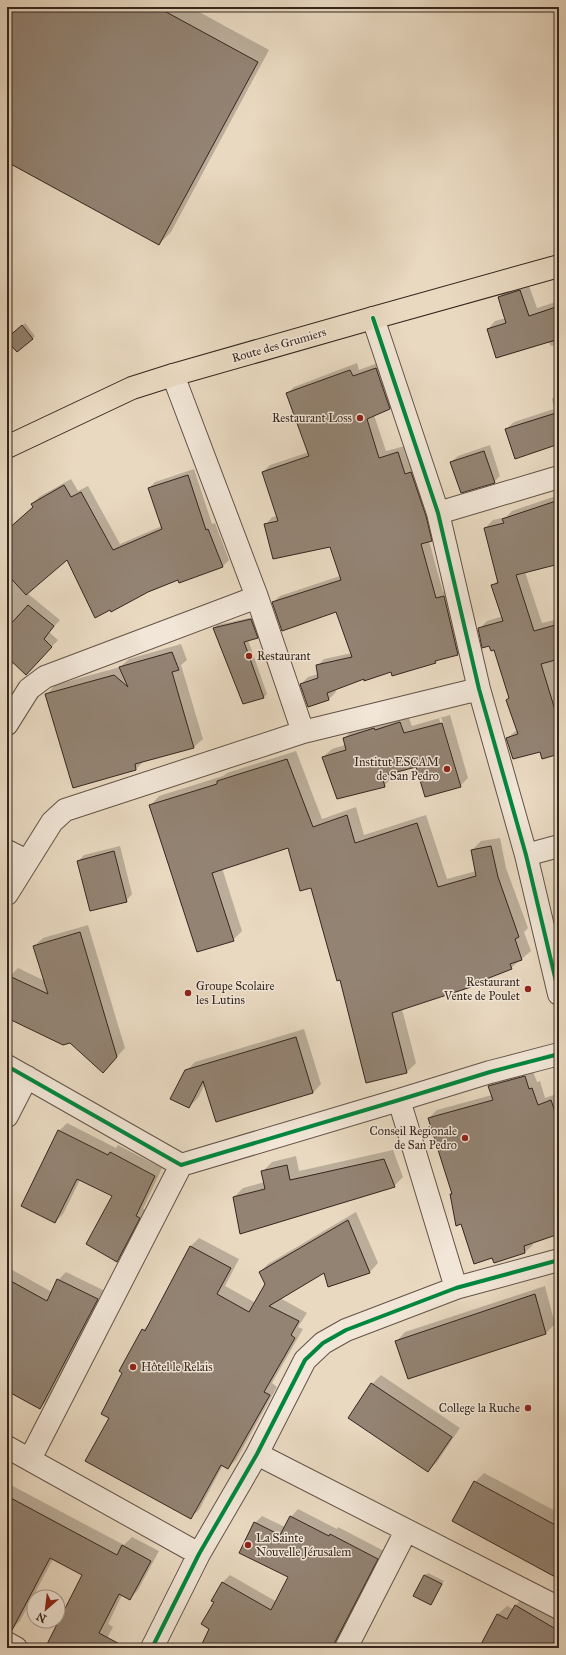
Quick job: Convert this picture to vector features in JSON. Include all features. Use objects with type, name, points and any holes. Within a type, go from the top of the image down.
[{"type":"main road","name":"Route des Grumiers","points":[[7,447],[132,388],[173,375],[559,266]]},
{"type":"street","points":[[373,318],[438,513],[479,689],[526,855],[559,994]]},
{"type":"street","points":[[173,375],[257,596],[303,732]]},
{"type":"street","points":[[438,513],[559,477]]},
{"type":"street","points":[[7,724],[29,689],[45,677],[257,596]]},
{"type":"street","points":[[7,894],[52,822],[65,810],[303,732],[479,689]]},
{"type":"street","points":[[526,855],[559,846]]},
{"type":"street","points":[[7,851],[27,861]]},
{"type":"street","points":[[30,1459],[181,1165],[490,1072],[559,1054]]},
{"type":"street","points":[[7,1066],[181,1165]]},
{"type":"street","points":[[7,1116],[27,1077]]},
{"type":"street","points":[[399,1100],[456,1288]]},
{"type":"street","points":[[152,1648],[199,1554],[257,1454],[305,1360],[322,1343],[346,1330],[456,1288],[559,1260]]},
{"type":"street","points":[[7,1447],[199,1554]]},
{"type":"street","points":[[257,1454],[559,1608]]},
{"type":"street","points":[[346,1648],[406,1531]]},
{"type":"street","points":[[7,1643],[16,1648]]},
{"type":"building","points":[[7,7],[157,7],[258,62],[159,245],[7,162]]},
{"type":"building","points":[[520,290],[529,316],[559,306],[559,339],[496,358],[487,329],[506,323],[498,297]]},
{"type":"building","points":[[22,325],[33,339],[17,352],[7,341],[7,338]]},
{"type":"building","points":[[376,368],[390,409],[367,419],[379,458],[398,452],[405,474],[411,472],[426,516],[432,541],[421,544],[436,598],[444,596],[458,655],[435,661],[436,663],[392,676],[391,672],[364,681],[364,679],[327,693],[329,700],[308,707],[300,684],[318,678],[316,665],[352,657],[336,612],[282,631],[272,602],[341,580],[330,547],[273,559],[264,524],[278,521],[262,472],[309,456],[286,393],[350,370],[353,376]]},
{"type":"building","points":[[559,412],[559,444],[515,459],[505,429]]},
{"type":"building","points":[[484,451],[495,483],[461,493],[450,462]]},
{"type":"building","points":[[188,475],[206,530],[208,529],[223,567],[179,583],[178,580],[148,592],[111,612],[110,610],[95,618],[67,560],[26,595],[7,574],[7,530],[33,507],[31,504],[64,485],[71,497],[81,492],[113,550],[162,529],[148,488]]},
{"type":"building","points":[[559,500],[559,564],[516,575],[534,631],[559,624],[559,659],[541,664],[559,723],[559,754],[542,759],[540,752],[513,759],[506,738],[518,734],[506,700],[509,698],[494,650],[491,651],[489,646],[482,648],[478,628],[503,621],[491,585],[498,583],[484,528],[504,523],[502,519]]},
{"type":"building","points":[[28,605],[54,626],[44,639],[52,647],[26,675],[7,657],[7,628]]},
{"type":"building","points":[[251,619],[258,638],[244,642],[264,698],[243,704],[213,628]]},
{"type":"building","points":[[172,652],[179,670],[172,672],[194,748],[135,764],[136,770],[73,788],[45,694],[114,675],[128,687],[119,667]]},
{"type":"building","points":[[400,722],[404,733],[442,723],[461,787],[425,797],[416,767],[382,776],[385,787],[337,799],[322,757],[346,750],[343,738],[374,728],[375,730]]},
{"type":"building","points":[[287,759],[313,827],[347,815],[355,843],[417,823],[438,887],[476,876],[471,850],[491,846],[498,877],[519,937],[515,939],[522,960],[510,964],[512,969],[471,985],[471,987],[392,1013],[407,1073],[366,1083],[340,980],[337,981],[311,888],[300,891],[288,848],[212,873],[234,941],[197,952],[149,805],[217,784],[217,781]]},
{"type":"building","points":[[114,851],[127,902],[90,911],[77,861]]},
{"type":"building","points":[[80,932],[117,1057],[103,1073],[70,1043],[63,1045],[7,1018],[7,975],[48,994],[33,946]]},
{"type":"building","points":[[296,1037],[313,1093],[216,1122],[203,1081],[189,1108],[170,1099],[185,1070]]},
{"type":"building","points":[[525,1076],[529,1089],[532,1088],[538,1105],[551,1100],[559,1123],[559,1234],[524,1246],[525,1253],[494,1263],[492,1258],[474,1264],[461,1224],[456,1226],[450,1194],[452,1194],[428,1118],[493,1100],[488,1086]]},
{"type":"building","points":[[58,1130],[108,1155],[110,1152],[155,1176],[136,1216],[140,1218],[117,1262],[86,1244],[112,1196],[77,1179],[55,1223],[21,1206]]},
{"type":"building","points":[[384,1159],[395,1187],[240,1234],[233,1197],[265,1189],[261,1171],[287,1165],[290,1180]]},
{"type":"building","points":[[348,1220],[370,1273],[328,1287],[324,1273],[269,1306],[299,1321],[291,1335],[295,1338],[264,1392],[270,1395],[228,1469],[221,1465],[191,1519],[85,1461],[109,1418],[101,1414],[122,1373],[119,1371],[142,1329],[145,1331],[190,1246],[231,1268],[217,1294],[249,1312],[265,1284],[259,1272]]},
{"type":"building","points":[[7,1279],[47,1301],[57,1279],[98,1299],[40,1409],[7,1391]]},
{"type":"building","points":[[535,1294],[546,1334],[408,1379],[395,1341]]},
{"type":"building","points":[[371,1383],[452,1437],[428,1472],[348,1418]]},
{"type":"building","points":[[474,1481],[559,1527],[559,1579],[452,1521]]},
{"type":"building","points":[[7,1496],[117,1555],[122,1545],[151,1561],[130,1600],[119,1594],[99,1633],[127,1648],[45,1648],[55,1629],[66,1629],[66,1607],[82,1575],[50,1558],[34,1589],[26,1589],[26,1604],[11,1632],[7,1631]]},
{"type":"building","points":[[290,1516],[329,1536],[330,1534],[378,1559],[335,1642],[334,1648],[200,1648],[209,1629],[201,1624],[214,1602],[211,1601],[222,1582],[271,1610],[288,1577],[239,1553],[254,1522],[280,1535]]},
{"type":"building","points":[[424,1575],[442,1584],[431,1605],[413,1596]]},
{"type":"building","points":[[515,1605],[559,1631],[551,1648],[479,1648],[497,1614],[507,1619]]},
{"type":"cycle path","points":[[373,318],[438,513],[479,689],[526,855],[559,994]]},
{"type":"cycle path","points":[[7,1066],[181,1165],[490,1072],[559,1054]]},
{"type":"cycle path","points":[[152,1648],[199,1554],[257,1454],[305,1360],[323,1343],[346,1330],[456,1288],[559,1260]]},
{"type":"place","name":"Restaurant Loss","points":[[360,418]]},
{"type":"place","name":"Restaurant","points":[[249,656]]},
{"type":"place","name":"Institut ESCAM de San Pedro","points":[[447,769]]},
{"type":"place","name":"Restaurant Vente de Poulet","points":[[528,989]]},
{"type":"place","name":"Groupe Scolaire les Lutins","points":[[188,993]]},
{"type":"place","name":"Conseil Regionale de San Pedro","points":[[465,1138]]},
{"type":"place","name":"Hôtel le Relais","points":[[133,1367]]},
{"type":"place","name":"College la Ruche","points":[[528,1408]]},
{"type":"place","name":"La Sainte Nouvelle Jérusalem","points":[[248,1545]]}]
